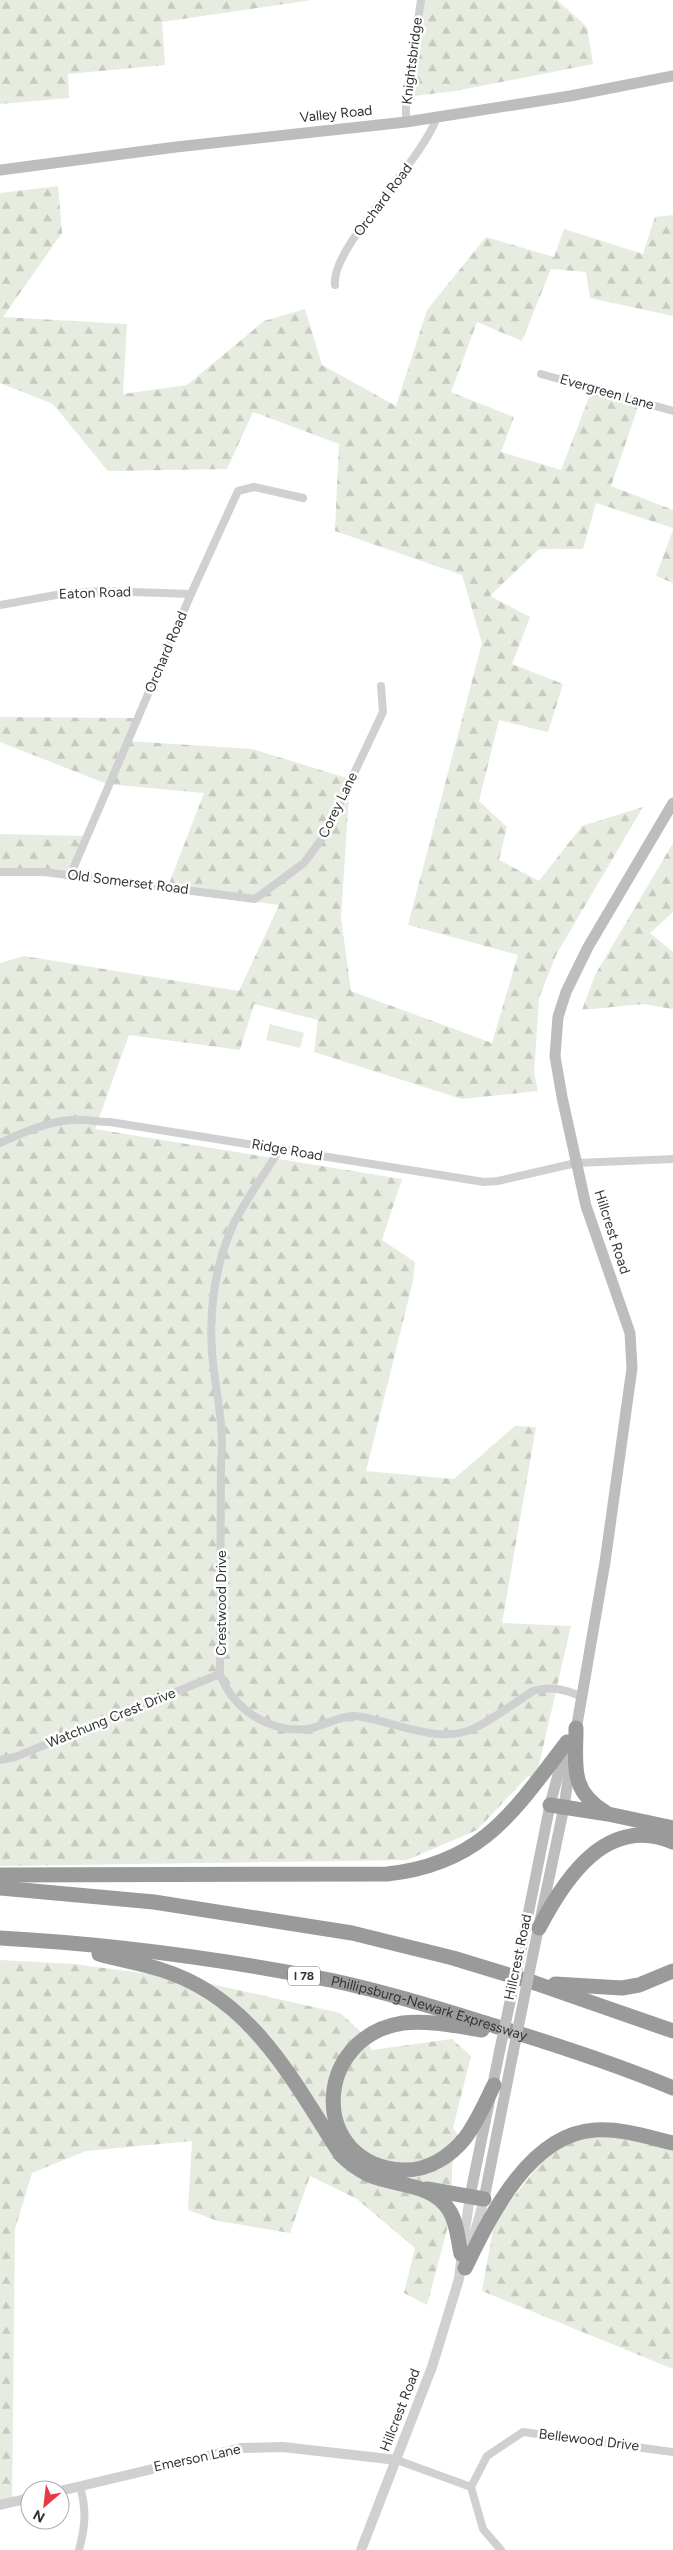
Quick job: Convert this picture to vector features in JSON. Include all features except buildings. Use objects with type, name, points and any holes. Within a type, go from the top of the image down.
[{"type":"highway","points":[[576,1728],[576,1780],[584,1795],[592,1804],[608,1814]]},
{"type":"highway","points":[[0,1875],[387,1874],[426,1867],[468,1850],[501,1824],[520,1803],[567,1742]]},
{"type":"highway","points":[[557,1806],[608,1814],[673,1828]]},
{"type":"highway","points":[[539,1928],[557,1893],[589,1856],[618,1840],[630,1837],[653,1836],[673,1842]]},
{"type":"highway","points":[[0,1888],[154,1902],[352,1933],[453,1958],[535,1983],[673,2031]]},
{"type":"highway","name":"Phillipsburg-Newark Expressway","points":[[0,1938],[197,1957],[332,1980],[430,2006],[534,2038],[638,2073],[673,2088]]},
{"type":"highway","points":[[67,1944],[163,1970],[217,1998],[251,2024],[273,2051],[341,2155],[370,2175],[415,2188],[438,2198],[449,2209],[462,2267]]},
{"type":"highway","points":[[535,1983],[622,1988],[639,1985],[673,1971]]},
{"type":"highway","points":[[494,2085],[464,2139],[446,2157],[426,2168],[410,2170],[391,2169],[359,2156],[348,2145],[334,2114],[333,2088],[338,2071],[356,2045],[376,2033],[402,2023],[445,2024],[534,2038]]},
{"type":"highway","points":[[462,2267],[512,2185],[532,2160],[549,2146],[573,2135],[594,2130],[629,2132],[673,2143]]},
{"type":"highway","points":[[415,2188],[477,2197]]},
{"type":"main road","name":"Valley Road","points":[[0,170],[176,147],[406,122],[570,96],[673,76]]},
{"type":"main road","name":"Hillcrest Road","points":[[477,2197],[500,2049],[521,1950],[576,1728],[580,1696],[605,1562],[632,1368],[630,1333],[602,1258],[576,1162],[555,1056],[560,1007],[588,947],[673,802]]},
{"type":"main road","name":"Hillcrest Road","points":[[477,2197],[513,2053],[539,1928],[567,1742],[580,1696]]},
{"type":"street","name":"Knightsbridge","points":[[406,122],[407,90],[420,0]]},
{"type":"street","name":"Orchard Road","points":[[335,285],[334,276],[340,260],[356,235],[404,173],[433,129],[438,117]]},
{"type":"street","name":"Evergreen Lane","points":[[541,374],[673,411]]},
{"type":"street","name":"Orchard Road","points":[[70,876],[191,594],[238,491],[254,487],[304,498]]},
{"type":"street","name":"Eaton Road","points":[[0,605],[67,593],[104,591],[191,594]]},
{"type":"street","name":"Corey Lane","points":[[255,899],[304,863],[326,833],[383,712],[381,686]]},
{"type":"street","name":"Old Somerset Road","points":[[0,872],[44,872],[255,899]]},
{"type":"street","name":"Ridge Road","points":[[0,1143],[25,1132],[72,1120],[120,1124],[484,1182],[498,1181],[576,1162],[673,1159]]},
{"type":"street","name":"Crestwood Drive","points":[[280,1149],[228,1236],[217,1274],[212,1320],[212,1353],[223,1443],[221,1462],[220,1674],[225,1687],[250,1714],[280,1728],[307,1729],[353,1716],[433,1733],[454,1733],[475,1728],[533,1691],[542,1688],[566,1690],[580,1696]]},
{"type":"street","name":"Watchung Crest Drive","points":[[0,1760],[15,1757],[220,1674]]},
{"type":"street","name":"Hillcrest Road","points":[[361,2550],[432,2368],[462,2267],[477,2197]]},
{"type":"street","name":"Bellewood Drive","points":[[471,2487],[487,2456],[523,2432],[673,2452]]},
{"type":"street","name":"Emerson Lane","points":[[70,2489],[241,2448],[283,2446],[397,2460]]},
{"type":"street","points":[[397,2460],[471,2487],[483,2529],[501,2550]]},
{"type":"street","points":[[79,2550],[85,2526],[85,2504],[80,2487]]},
{"type":"street","points":[[0,2505],[20,2500]]},
{"type":"green space","points":[[0,0],[312,0],[162,22],[165,65],[68,74],[69,98],[0,104]]},
{"type":"green space","points":[[420,0],[557,0],[587,27],[593,64],[455,91],[406,97]]},
{"type":"green space","points":[[58,186],[62,233],[3,317],[127,324],[123,394],[187,385],[264,321],[305,309],[322,365],[396,406],[427,310],[486,237],[554,257],[564,229],[643,254],[655,217],[673,215],[673,316],[590,298],[586,272],[551,269],[522,341],[477,322],[451,392],[514,417],[501,452],[561,470],[593,387],[640,401],[611,486],[673,510],[673,528],[596,503],[583,549],[539,549],[490,596],[530,617],[512,664],[563,684],[548,732],[499,720],[479,801],[507,827],[499,860],[539,881],[582,826],[643,807],[556,955],[539,998],[534,1073],[538,1091],[462,1099],[314,1052],[318,1020],[254,1004],[240,1050],[129,1035],[95,1129],[402,1179],[382,1240],[415,1262],[413,1281],[366,1471],[454,1479],[515,1426],[536,1427],[502,1623],[571,1626],[536,1778],[528,1776],[477,1830],[407,1860],[0,1866],[0,963],[24,956],[239,991],[279,905],[167,889],[204,793],[107,784],[0,742],[0,717],[136,718],[127,741],[252,749],[350,779],[341,918],[351,991],[492,1043],[518,955],[408,925],[482,643],[462,575],[335,531],[339,444],[253,412],[227,469],[108,471],[53,404],[0,383],[0,193]]},
{"type":"green space","points":[[673,530],[673,583],[656,576]]},
{"type":"green space","points":[[0,834],[86,836],[67,871],[0,871]]},
{"type":"green space","points":[[673,843],[673,912],[650,933],[673,952],[673,1009],[643,1004],[582,1010],[595,975]]},
{"type":"green space","points":[[270,1024],[304,1033],[300,1048],[266,1040]]},
{"type":"green space","points":[[0,1960],[74,1964],[194,1980],[340,2013],[358,2029],[372,2050],[452,2039],[471,2056],[453,2128],[459,2137],[452,2167],[452,2211],[427,2305],[404,2293],[415,2248],[357,2199],[310,2176],[290,2233],[218,2221],[188,2210],[192,2141],[86,2151],[32,2173],[15,2229],[12,2505],[0,2508]]},
{"type":"green space","points":[[614,2132],[673,2148],[673,2369],[482,2291],[497,2207],[501,2213],[555,2145]]}]
